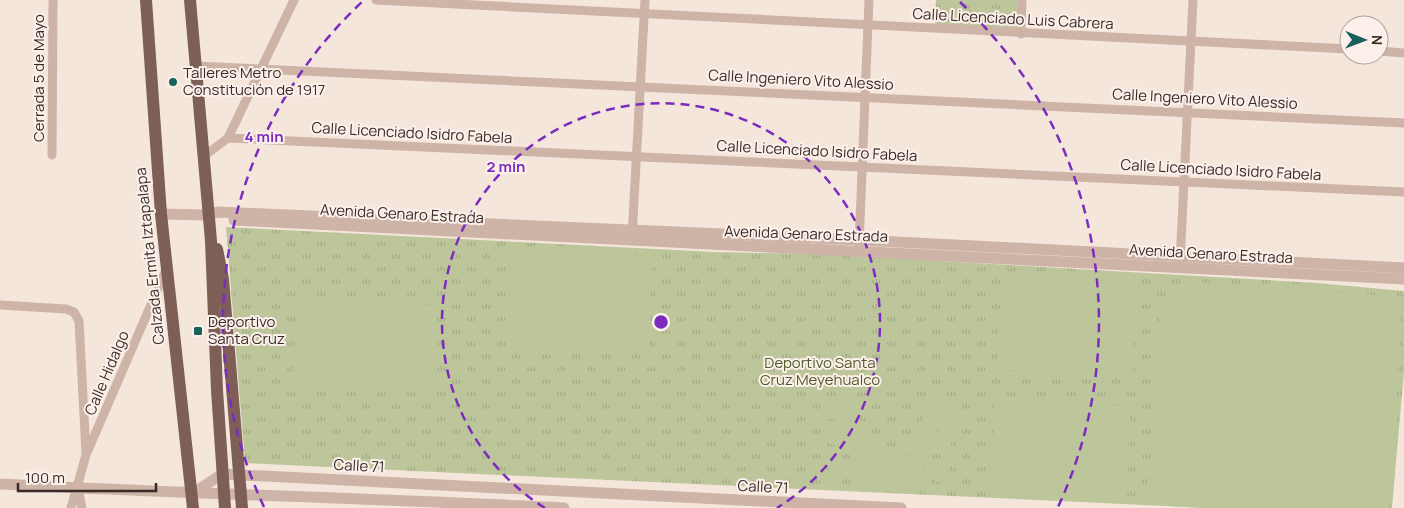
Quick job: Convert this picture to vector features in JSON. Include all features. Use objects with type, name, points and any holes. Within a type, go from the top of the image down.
[{"type":"main road","name":"Calzada Ermita Iztapalapa","points":[[146,0],[166,270],[193,508]]},
{"type":"main road","points":[[190,0],[204,156],[225,508]]},
{"type":"main road","points":[[208,215],[223,279],[242,508]]},
{"type":"street","name":"Cerrada 5 de Mayo","points":[[52,156],[53,0]]},
{"type":"street","points":[[204,156],[228,138],[294,0]]},
{"type":"street","name":"Calle Licenciado Luis Cabrera","points":[[376,0],[1021,34],[1191,40],[1339,48]]},
{"type":"street","points":[[632,236],[645,0]]},
{"type":"street","points":[[859,245],[869,0]]},
{"type":"street","points":[[1021,34],[1022,0]]},
{"type":"street","points":[[1180,262],[1193,0]]},
{"type":"street","points":[[1389,52],[1404,53]]},
{"type":"street","name":"Calle Ingeniero Vito Alessio","points":[[196,66],[640,85],[1404,123]]},
{"type":"street","name":"Calle Licenciado Isidro Fabela","points":[[228,138],[1404,192]]},
{"type":"street","name":"Avenida Genaro Estrada","points":[[161,214],[208,215],[218,212],[632,236],[859,245],[1180,262],[1404,279]]},
{"type":"street","name":"Avenida Genaro Estrada","points":[[1180,262],[1404,268]]},
{"type":"street","name":"Calle Hidalgo","points":[[71,508],[86,455],[166,270]]},
{"type":"street","points":[[0,305],[66,309],[74,312],[79,321],[86,455]]},
{"type":"street","points":[[192,494],[222,474]]},
{"type":"street","name":"Calle 71","points":[[222,474],[791,506],[901,508]]},
{"type":"street","points":[[0,484],[192,494],[241,494],[431,505],[564,508]]},
{"type":"street","points":[[78,488],[82,508]]},
{"type":"green space","points":[[936,0],[1022,0],[1021,32],[935,27]]},
{"type":"green space","name":"Deportivo Santa Cruz Meyehualco","points":[[226,227],[715,252],[821,254],[1317,283],[1404,291],[1404,371],[1392,508],[1208,508],[245,463]]},
{"type":"green space","points":[[512,250],[652,256],[649,352],[508,347]]},
{"type":"green space","points":[[1002,274],[1137,280],[1132,376],[997,370]]},
{"type":"green space","points":[[1191,282],[1402,297],[1389,508],[1200,508],[1147,504],[1161,304]]},
{"type":"green space","points":[[297,298],[436,306],[431,392],[293,385]]},
{"type":"green space","points":[[825,399],[861,401],[860,420],[824,419]]},
{"type":"green space","points":[[995,400],[1130,406],[1126,502],[991,495]]},
{"type":"green space","points":[[923,404],[959,405],[959,425],[922,424]]},
{"type":"green space","points":[[830,425],[868,427],[867,446],[830,444]]},
{"type":"green space","points":[[915,430],[952,431],[951,450],[914,449]]},
{"type":"green space","points":[[829,453],[841,453],[840,478],[828,477]]},
{"type":"green space","points":[[856,453],[922,456],[925,460],[924,483],[920,486],[855,483],[852,479],[853,456]]},
{"type":"green space","points":[[937,458],[949,458],[948,483],[936,482]]},
{"type":"place","name":"Talleres Metro Constitución de 1917","points":[[173,82]]},
{"type":"place","name":"Deportivo Santa Cruz","points":[[198,331]]}]
